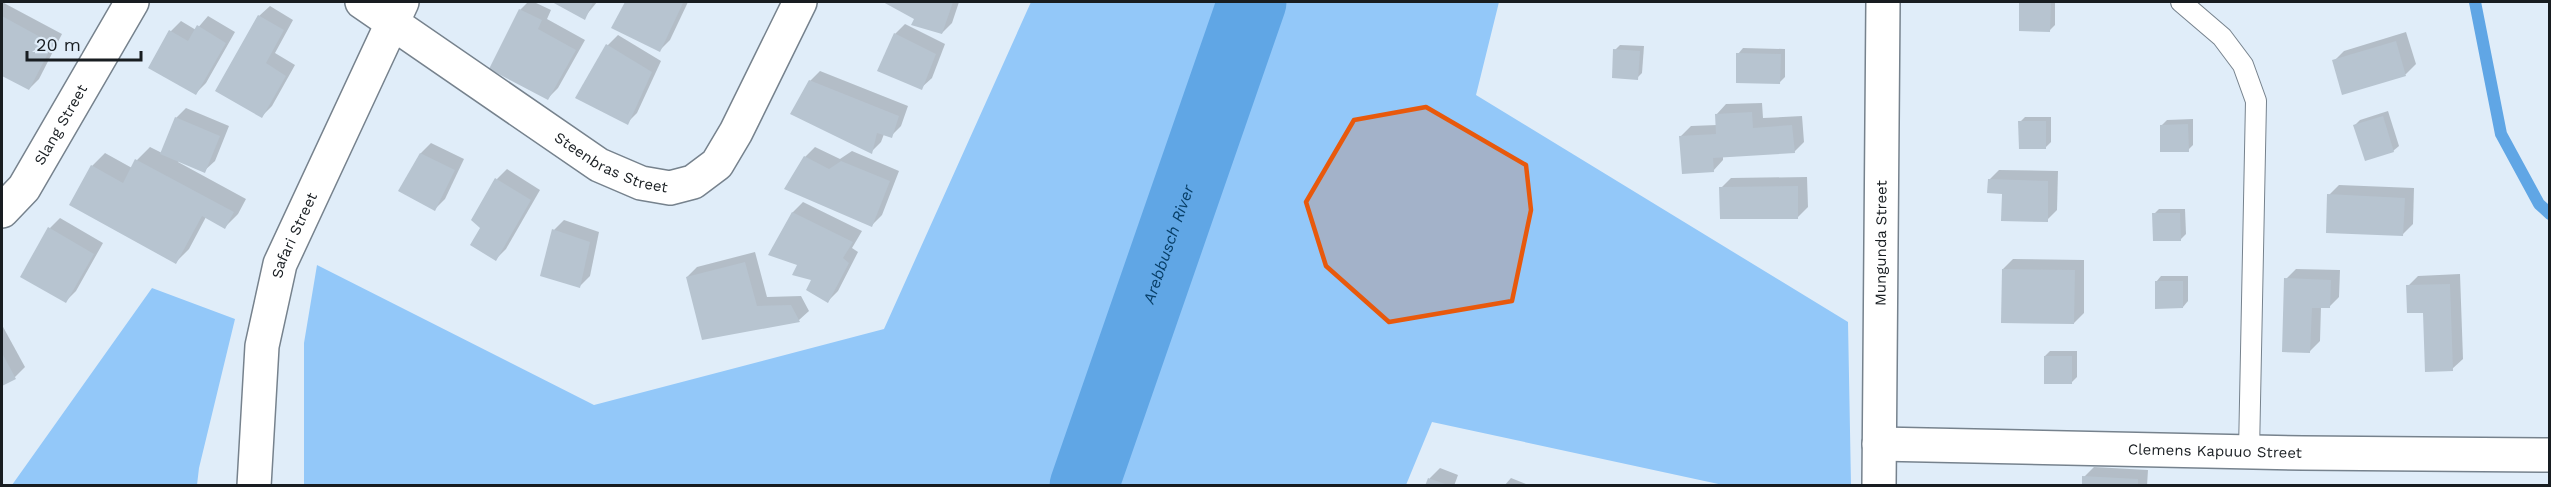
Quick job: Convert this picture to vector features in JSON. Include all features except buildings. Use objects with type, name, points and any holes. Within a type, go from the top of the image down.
[{"type":"street","name":"Slang Street","points":[[2,211],[24,188],[132,2]]},
{"type":"street","name":"Steenbras Street","points":[[362,2],[397,11],[599,165],[641,183],[670,188],[693,182],[717,164],[736,132],[800,2]]},
{"type":"street","name":"Mungunda Street","points":[[1879,486],[1883,2]]},
{"type":"street","name":"Safari Street","points":[[254,486],[262,346],[280,264],[397,11]]},
{"type":"street","name":"Clemens Kapuuo Street","points":[[1879,444],[2249,452],[2550,455]]},
{"type":"lane","points":[[2181,2],[2222,36],[2243,65],[2256,101],[2249,452]]},
{"type":"highlighted area","points":[[1426,107],[1526,165],[1531,210],[1512,301],[1389,322],[1326,266],[1306,202],[1354,120]]},
{"type":"shaded area","points":[[1031,2],[1249,2],[1081,485],[304,485],[304,343],[317,265],[594,405],[884,329]]},
{"type":"shaded area","points":[[1252,2],[1499,2],[1476,95],[1848,322],[1851,485],[1723,485],[1432,422],[1406,485],[1084,485]]},
{"type":"shaded area","points":[[152,288],[235,319],[199,468],[197,485],[12,485]]},
{"type":"waterway","name":"Arebbusch River","points":[[1084,486],[1252,2]]},
{"type":"waterway","points":[[2475,2],[2501,134],[2539,204],[2550,214]]}]
